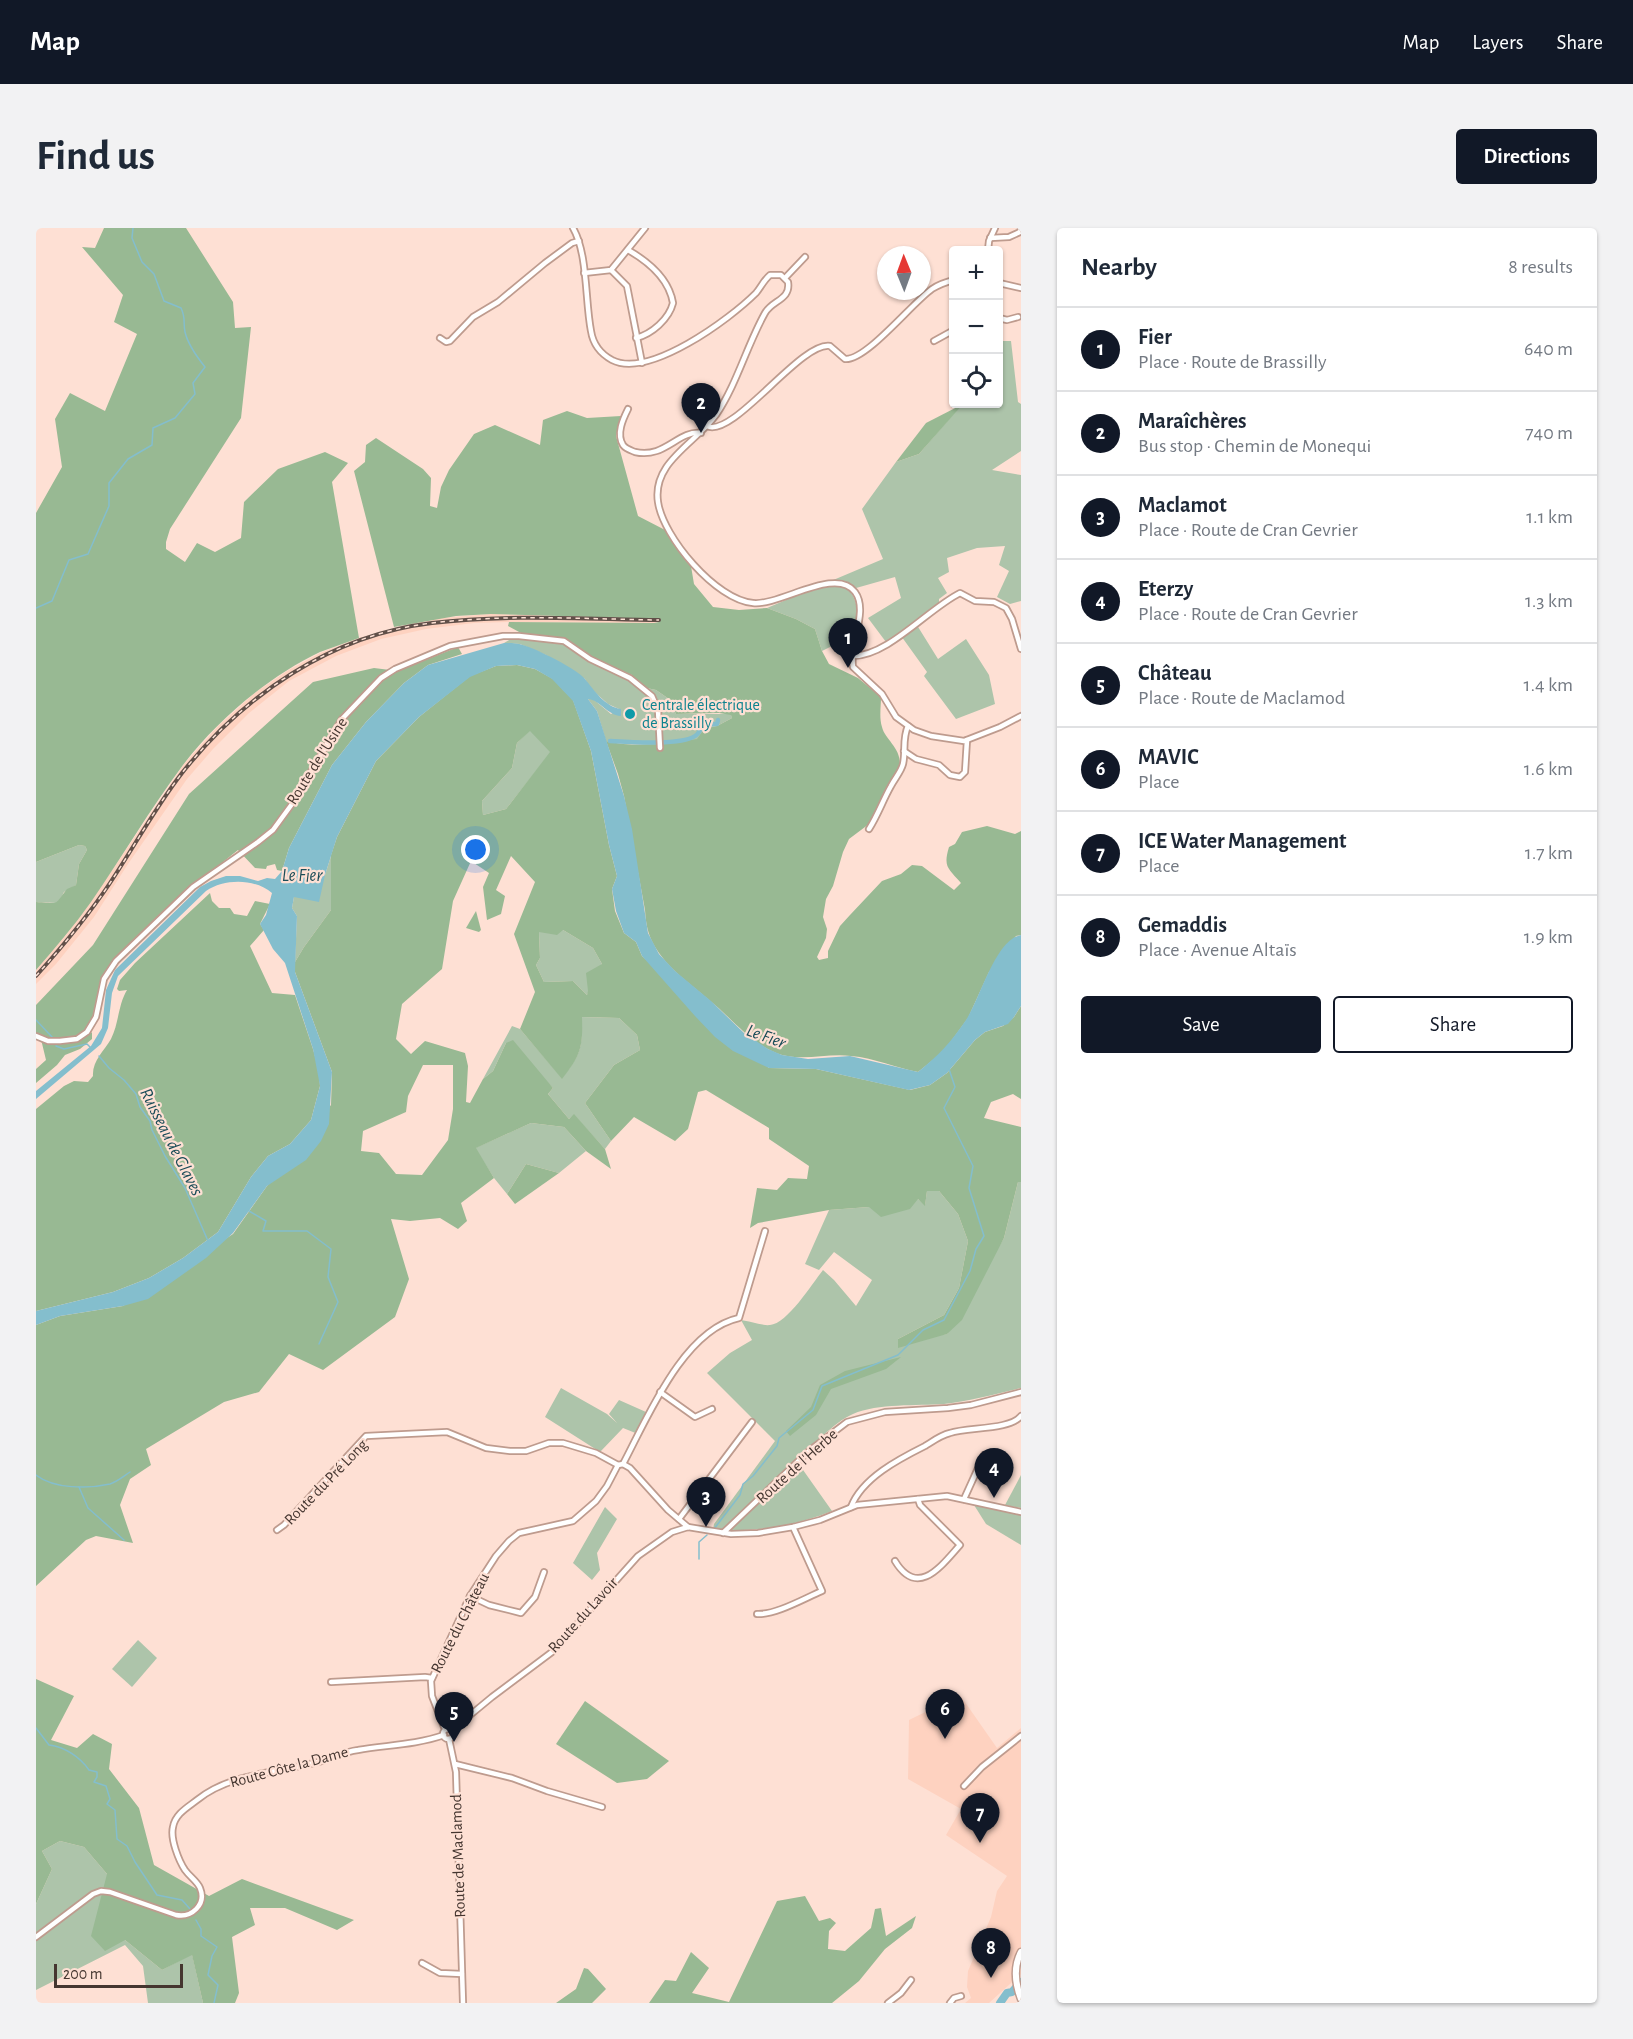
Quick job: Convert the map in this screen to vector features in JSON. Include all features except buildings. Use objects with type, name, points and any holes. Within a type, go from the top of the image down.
[{"type":"street","points":[[573,228],[579,241],[591,333],[596,345],[606,356],[618,362],[642,363],[695,339],[754,294],[768,277],[778,275],[785,278],[788,287],[785,296],[766,312],[726,396],[707,426],[669,462],[661,474],[658,486],[659,510],[676,542],[695,566],[733,597],[747,603],[767,603],[830,582],[849,586],[857,595],[860,605],[853,656],[854,669],[882,694],[893,714],[908,726],[936,737],[958,742],[968,740],[1021,716]]},
{"type":"street","points":[[584,273],[611,270],[645,228]]},
{"type":"street","points":[[989,246],[995,228]]},
{"type":"street","points":[[990,238],[1014,236],[1020,232],[1021,228]]},
{"type":"street","points":[[440,338],[448,342],[473,317],[498,302],[572,243],[579,241]]},
{"type":"street","points":[[628,250],[644,260],[665,281],[673,303],[662,322],[645,335],[636,338]]},
{"type":"street","points":[[785,278],[805,257]]},
{"type":"street","points":[[611,270],[627,286],[642,363]]},
{"type":"street","points":[[707,426],[716,427],[738,414],[807,355],[821,346],[828,345],[845,359],[855,357],[930,291],[949,282]]},
{"type":"street","points":[[1003,284],[1021,288]]},
{"type":"street","points":[[1003,319],[1018,317]]},
{"type":"street","points":[[934,340],[949,332]]},
{"type":"street","points":[[628,409],[621,425],[620,436],[623,445],[630,450],[647,454],[656,452],[693,433],[701,433]]},
{"type":"street","points":[[853,656],[868,654],[883,647],[960,593],[975,601],[994,602],[1006,608],[1011,615],[1021,649]]},
{"type":"street","name":"Route de l'Usine","points":[[36,1036],[50,1041],[70,1040],[82,1037],[87,1032],[96,1017],[104,979],[116,961],[193,887],[273,830],[292,804],[342,719],[384,675],[395,669],[450,646],[494,638],[515,636],[560,640],[570,644],[590,660],[630,678],[652,696],[658,710],[659,744]]},
{"type":"street","points":[[869,829],[900,772],[903,763],[903,737],[908,726]]},
{"type":"street","points":[[904,751],[916,759],[943,767],[955,777],[960,777],[964,772],[968,740]]},
{"type":"street","name":"Route du Château","points":[[450,1730],[444,1727],[433,1700],[432,1678],[470,1596],[496,1556],[515,1535],[573,1521],[596,1501],[621,1465],[660,1392],[685,1357],[706,1335],[719,1326],[739,1318],[765,1231]]},
{"type":"street","points":[[660,1392],[695,1417],[712,1409]]},
{"type":"street","name":"Route de l'Herbe","points":[[723,1533],[809,1451],[847,1422],[885,1412],[971,1405],[1021,1394]]},
{"type":"street","points":[[850,1507],[854,1498],[894,1462],[948,1433],[1011,1424],[1021,1416]]},
{"type":"street","points":[[679,1519],[752,1422]]},
{"type":"street","name":"Route du Pré Long","points":[[277,1530],[284,1526],[366,1436],[447,1432],[486,1448],[510,1451],[526,1451],[549,1443],[563,1443],[597,1453],[621,1465]]},
{"type":"street","points":[[963,1499],[984,1455]]},
{"type":"street","points":[[621,1465],[630,1468],[688,1527],[723,1533],[749,1533],[793,1527],[820,1520],[850,1507],[947,1496],[1021,1512]]},
{"type":"street","points":[[895,1561],[907,1575],[916,1578],[924,1577],[934,1572],[960,1545],[920,1505],[918,1499]]},
{"type":"street","name":"Route du Lavoir","points":[[450,1730],[552,1652],[638,1556],[672,1532],[688,1527]]},
{"type":"street","points":[[757,1614],[777,1610],[822,1591],[793,1527]]},
{"type":"street","points":[[470,1596],[489,1605],[521,1613],[535,1597],[544,1572]]},
{"type":"street","points":[[332,1682],[432,1678]]},
{"type":"street","points":[[450,1730],[453,1735],[449,1739],[444,1736],[444,1731],[450,1730]]},
{"type":"street","name":"Route Côte la Dame","points":[[36,1937],[93,1894],[101,1891],[179,1916],[186,1916],[195,1911],[201,1902],[201,1891],[183,1866],[172,1828],[178,1816],[213,1788],[248,1777],[314,1763],[351,1751],[411,1744],[444,1736]]},
{"type":"street","points":[[964,1786],[982,1767],[1021,1736]]},
{"type":"street","name":"Route de Maclamod","points":[[449,1739],[455,1764],[463,2003]]},
{"type":"street","points":[[455,1764],[512,1778],[602,1807]]},
{"type":"street","points":[[1021,1952],[1017,1962],[1016,1983],[1021,1999]]},
{"type":"street","points":[[422,1963],[440,1973],[462,1974]]},
{"type":"street","points":[[888,2003],[901,1993],[911,1980]]},
{"type":"street","points":[[950,2003],[954,1998],[961,1996]]},
{"type":"shaded area","points":[[491,614],[659,619],[659,622],[474,623],[426,629],[381,639],[336,656],[289,681],[249,713],[187,779],[94,917],[56,964],[36,984],[36,970],[90,903],[184,764],[218,726],[256,692],[287,671],[320,653],[359,638],[429,619]]},
{"type":"shaded area","points":[[960,1695],[997,1748],[1021,1728],[1021,1974],[989,2003],[965,2003],[971,1998],[967,1987],[968,1971],[991,1917],[997,1891],[1007,1876],[946,1835],[961,1809],[908,1779],[909,1720]]},
{"type":"green space","points":[[104,228],[186,228],[233,302],[235,328],[251,327],[241,418],[170,529],[166,549],[185,562],[197,543],[215,552],[241,538],[244,502],[278,469],[325,452],[348,463],[332,482],[359,638],[320,652],[282,674],[245,701],[212,731],[171,782],[85,911],[36,970],[36,902],[55,903],[67,889],[76,885],[79,864],[87,850],[85,846],[79,845],[36,862],[36,513],[62,467],[55,419],[70,393],[105,411],[137,334],[114,322],[123,295],[82,247],[95,248]]},
{"type":"green space","points":[[1003,341],[1011,341],[1018,402],[1021,404],[1021,451],[992,470],[1021,475],[1021,601],[1010,604],[997,597],[1009,571],[999,565],[1005,546],[977,548],[947,558],[949,572],[938,578],[947,593],[939,599],[939,604],[915,622],[938,659],[966,639],[989,675],[995,704],[956,719],[924,676],[927,672],[899,633],[886,642],[868,618],[901,598],[895,577],[849,590],[854,597],[857,612],[851,652],[834,645],[822,651],[815,629],[767,608],[883,559],[862,509],[896,462],[919,454],[959,408],[1003,408]]},
{"type":"green space","points":[[959,408],[919,454],[896,462],[926,423]]},
{"type":"green space","points":[[567,411],[587,418],[621,416],[616,436],[638,516],[667,531],[691,566],[694,584],[713,607],[739,610],[767,608],[815,629],[829,664],[858,678],[881,697],[882,727],[896,749],[900,766],[886,788],[879,808],[869,824],[849,839],[843,852],[833,886],[826,899],[823,917],[827,929],[826,938],[817,957],[819,960],[828,958],[828,951],[840,926],[882,881],[901,874],[912,865],[922,866],[954,890],[961,883],[948,867],[947,859],[949,847],[955,844],[962,832],[987,826],[1015,834],[1021,831],[1021,935],[1016,936],[989,972],[968,1018],[944,1051],[918,1072],[860,1057],[842,1055],[791,1057],[771,1051],[752,1039],[676,972],[664,960],[650,938],[624,796],[606,741],[640,745],[697,739],[705,728],[717,726],[732,718],[731,715],[676,714],[669,699],[656,690],[637,686],[632,675],[592,658],[568,641],[521,633],[508,626],[509,622],[654,623],[659,622],[659,619],[491,614],[456,616],[394,627],[354,471],[365,462],[366,445],[376,438],[423,469],[431,478],[430,506],[437,508],[441,487],[449,470],[474,434],[495,425],[540,445],[543,420]]},
{"type":"green space","points":[[521,633],[568,641],[592,658],[632,675],[637,686],[656,690],[669,699],[676,714],[731,714],[732,718],[717,726],[708,727],[699,738],[682,743],[626,744],[606,741],[597,711],[588,699],[593,699],[611,714],[619,709],[608,704],[589,687],[585,679],[546,655],[520,644],[504,643]]},
{"type":"green space","points":[[458,647],[462,654],[428,665],[404,683],[366,722],[332,765],[289,848],[282,871],[277,870],[275,864],[267,866],[266,869],[255,868],[238,850],[184,893],[112,962],[100,982],[88,1029],[92,1033],[92,1039],[80,1049],[65,1055],[36,1083],[36,1069],[46,1060],[40,1035],[36,1033],[36,1005],[93,945],[189,794],[313,682],[374,668],[398,671]]},
{"type":"green space","points":[[517,665],[535,669],[553,679],[573,700],[591,751],[617,876],[612,889],[615,911],[624,933],[636,942],[642,956],[769,1068],[816,1069],[910,1090],[930,1085],[947,1073],[975,1040],[985,1032],[1003,1026],[1014,1017],[1021,1006],[1021,1099],[1013,1094],[991,1102],[984,1118],[1021,1127],[1021,1182],[1018,1182],[1004,1238],[962,1320],[947,1334],[898,1348],[898,1339],[944,1315],[959,1288],[968,1241],[958,1214],[939,1191],[927,1191],[925,1206],[918,1199],[910,1209],[881,1217],[869,1207],[829,1210],[758,1223],[750,1228],[757,1188],[777,1190],[788,1178],[807,1179],[809,1166],[769,1139],[769,1128],[706,1090],[698,1092],[688,1129],[675,1141],[634,1117],[611,1141],[585,1103],[614,1065],[640,1050],[637,1035],[619,1018],[582,1017],[580,1050],[562,1079],[520,1029],[535,992],[514,934],[535,882],[511,856],[496,890],[505,896],[501,914],[487,920],[483,887],[489,873],[471,861],[453,901],[442,969],[402,1004],[396,1039],[411,1054],[425,1041],[465,1053],[468,1066],[466,1102],[470,1103],[483,1079],[493,1071],[506,1043],[513,1040],[553,1088],[548,1094],[569,1119],[574,1114],[605,1149],[611,1169],[586,1151],[564,1127],[531,1123],[476,1148],[494,1178],[461,1203],[467,1221],[458,1229],[440,1218],[410,1221],[391,1219],[409,1279],[395,1317],[323,1370],[289,1354],[259,1392],[224,1402],[146,1449],[151,1465],[130,1479],[120,1505],[133,1543],[96,1536],[86,1540],[36,1586],[36,1325],[60,1316],[123,1306],[233,1234],[267,1186],[331,1105],[332,1072],[295,972],[295,962],[331,910],[331,855],[337,837],[376,761],[419,717],[470,676],[496,666]],"holes":[[[530,731],[550,752],[506,809],[483,815],[482,801],[512,768],[517,743]],[[563,930],[593,948],[602,964],[586,973],[587,995],[573,981],[544,982],[536,965],[540,958],[539,932],[557,935]],[[423,1065],[453,1065],[453,1109],[448,1140],[422,1175],[396,1174],[379,1153],[361,1151],[363,1131],[406,1112],[408,1096]]]},
{"type":"green space","points":[[530,730],[551,752],[506,809],[483,815],[482,801],[512,768],[517,743]]},
{"type":"green space","points":[[79,845],[85,846],[87,850],[79,864],[76,885],[64,892],[59,902],[36,902],[36,862]]},
{"type":"green space","points":[[331,856],[331,910],[295,962],[297,916],[292,908],[294,897],[325,875]]},
{"type":"green space","points":[[210,893],[212,901],[219,908],[230,908],[234,914],[247,916],[255,901],[270,904],[260,924],[264,930],[250,946],[272,993],[295,995],[319,1071],[320,1086],[311,1120],[290,1144],[268,1156],[251,1177],[218,1232],[183,1258],[149,1278],[113,1292],[36,1311],[36,1109],[64,1086],[74,1081],[88,1082],[93,1076],[96,1061],[114,1033],[127,990],[117,989],[120,980]]},
{"type":"green space","points":[[476,911],[481,930],[479,932],[466,928]]},
{"type":"green space","points":[[563,930],[593,948],[602,964],[587,995],[573,981],[544,982],[536,965],[540,958],[539,932]]},
{"type":"green space","points":[[581,1017],[619,1018],[637,1035],[640,1050],[614,1065],[585,1103],[611,1141],[605,1149],[574,1115],[569,1119],[548,1094],[553,1088],[506,1043],[493,1071],[483,1079],[512,1026],[520,1029],[562,1078],[579,1050],[582,1036]]},
{"type":"green space","points":[[531,1123],[564,1127],[586,1151],[559,1173],[526,1164],[507,1194],[475,1148]]},
{"type":"green space","points":[[526,1164],[559,1173],[515,1204],[507,1194]]},
{"type":"green space","points":[[1018,1182],[1021,1182],[1021,1388],[954,1403],[874,1408],[853,1414],[831,1429],[796,1460],[832,1511],[803,1521],[774,1527],[743,1530],[713,1529],[714,1524],[775,1441],[707,1373],[730,1353],[752,1340],[741,1320],[767,1325],[777,1323],[791,1311],[823,1270],[856,1306],[872,1280],[834,1252],[819,1270],[805,1264],[829,1210],[869,1207],[918,1199],[925,1205],[927,1191],[939,1191],[958,1214],[968,1241],[959,1288],[944,1315],[898,1339],[947,1334],[1004,1238]]},
{"type":"green space","points":[[901,1357],[886,1369],[831,1389],[816,1415],[790,1436],[786,1431],[811,1407],[820,1385],[845,1371]]},
{"type":"green space","points":[[561,1388],[607,1414],[617,1423],[609,1414],[619,1400],[646,1412],[638,1434],[623,1428],[600,1452],[545,1417]]},
{"type":"green space","points":[[1021,1475],[1021,1508],[1005,1505]]},
{"type":"green space","points":[[974,1505],[1021,1515],[1021,1545],[986,1524]]},
{"type":"green space","points":[[605,1507],[617,1519],[597,1553],[600,1570],[592,1580],[573,1563]]},
{"type":"green space","points":[[138,1640],[157,1658],[132,1687],[112,1669]]},
{"type":"green space","points":[[36,1679],[74,1696],[51,1740],[77,1748],[93,1734],[112,1744],[109,1769],[139,1808],[154,1865],[209,1896],[242,1879],[354,1920],[337,1930],[285,1908],[250,1908],[255,1925],[232,1937],[239,1993],[235,2003],[203,2003],[192,1955],[162,1970],[125,1940],[105,1951],[91,1936],[107,1874],[84,1847],[60,1841],[42,1851],[52,1869],[36,1904]]},
{"type":"green space","points":[[585,1701],[669,1761],[647,1779],[617,1783],[556,1744]]},
{"type":"green space","points":[[60,1841],[84,1847],[107,1874],[125,1940],[162,1970],[192,1954],[203,2003],[148,2003],[143,1966],[125,1945],[36,1990],[36,1904],[52,1869],[42,1851]]},
{"type":"green space","points":[[805,1896],[819,1921],[830,1918],[836,1923],[829,1931],[828,1949],[845,1951],[871,1928],[875,1909],[881,1908],[886,1936],[916,1916],[912,1928],[885,1949],[859,1981],[832,2003],[649,2003],[665,1980],[676,1981],[691,1952],[709,1968],[692,1993],[729,2002],[777,1901]]},
{"type":"green space","points":[[584,1968],[588,1969],[606,1989],[592,2003],[556,2003],[576,1989]]},
{"type":"water","name":"Le Fier","points":[[504,643],[529,647],[566,665],[581,675],[605,702],[621,709],[621,716],[616,715],[588,699],[597,711],[624,796],[632,829],[648,933],[659,954],[675,971],[744,1033],[768,1049],[782,1055],[808,1059],[850,1056],[918,1072],[955,1035],[971,1011],[1003,947],[1021,935],[1021,1006],[1014,1017],[1008,1024],[985,1032],[975,1040],[947,1073],[930,1085],[909,1090],[816,1069],[769,1068],[733,1051],[715,1037],[695,1016],[642,956],[636,942],[624,933],[616,911],[612,889],[617,876],[591,751],[573,701],[552,679],[535,669],[517,665],[496,666],[470,677],[419,717],[376,761],[337,837],[319,902],[294,897],[292,908],[297,916],[295,972],[332,1072],[329,1124],[321,1141],[306,1160],[267,1186],[233,1233],[206,1258],[148,1299],[123,1306],[60,1316],[36,1325],[36,1311],[113,1292],[149,1278],[183,1258],[218,1232],[251,1177],[268,1156],[290,1144],[311,1120],[320,1086],[313,1049],[285,963],[273,949],[260,924],[266,915],[272,893],[258,885],[231,882],[206,891],[118,976],[112,993],[108,1028],[101,1044],[36,1099],[36,1091],[91,1046],[102,1028],[106,990],[115,970],[200,887],[226,876],[240,876],[258,881],[267,878],[275,879],[282,871],[289,848],[332,765],[366,722],[404,683],[428,665]]},
{"type":"waterway","name":"Ruisseau de Glaves","points":[[36,608],[52,601],[69,560],[88,554],[109,506],[109,483],[128,459],[152,445],[153,428],[175,418],[195,394],[193,383],[205,367],[188,342],[181,308],[164,301],[154,274],[142,262],[132,238],[133,228]]},
{"type":"waterway","points":[[610,741],[654,743],[678,741],[695,736],[703,725],[717,724],[718,720]]},
{"type":"waterway","name":"Ruisseau de Glaves","points":[[36,1020],[52,1037]]},
{"type":"waterway","name":"Ruisseau de Glaves","points":[[56,1046],[64,1049],[87,1044],[91,1048]]},
{"type":"waterway","name":"Ruisseau de Glaves","points":[[99,1056],[136,1094],[140,1107],[150,1121],[165,1156],[185,1188],[208,1241]]},
{"type":"waterway","points":[[714,1529],[740,1495],[743,1484],[753,1476],[777,1446],[779,1438],[813,1410],[822,1386],[898,1355],[923,1330],[944,1320],[970,1271],[976,1249],[984,1236],[969,1188],[973,1166],[944,1108],[955,1087],[949,1069]]},
{"type":"waterway","points":[[249,1211],[266,1221],[263,1231],[307,1231],[331,1249],[328,1277],[338,1302],[319,1344]]},
{"type":"waterway","points":[[36,1475],[52,1483],[72,1487],[92,1487],[110,1484],[130,1472]]},
{"type":"waterway","points":[[79,1487],[88,1508],[124,1540]]},
{"type":"waterway","points":[[699,1559],[699,1542],[707,1535]]},
{"type":"waterway","points":[[36,1728],[49,1745],[66,1750],[77,1757],[89,1770],[97,1772],[94,1782],[106,1786],[110,1799],[107,1804],[115,1810],[117,1839],[127,1846],[157,1895],[182,1900],[190,1909]]},
{"type":"waterway","points":[[196,1920],[201,1929],[201,1936],[217,1947],[212,1956],[208,1975],[218,1985],[214,2003]]},
{"type":"waterway","points":[[1000,2003],[1007,1993],[1012,1992],[1021,1982]]},
{"type":"railway","points":[[36,976],[102,895],[182,773],[233,718],[292,673],[325,655],[359,641],[395,630],[432,623],[517,618],[659,620]]},
{"type":"place","name":"Maraîchères","points":[[701,433]]},
{"type":"place","name":"Fier","points":[[848,668]]},
{"type":"place","name":"Centrale électrique de Brassilly","points":[[630,714]]},
{"type":"place","name":"Eterzy","points":[[994,1498]]},
{"type":"place","name":"Maclamot","points":[[706,1527]]},
{"type":"place","name":"MAVIC","points":[[945,1739]]},
{"type":"place","name":"Château","points":[[454,1742]]},
{"type":"place","name":"ICE Water Management","points":[[980,1843]]},
{"type":"place","name":"Gemaddis","points":[[991,1978]]}]
